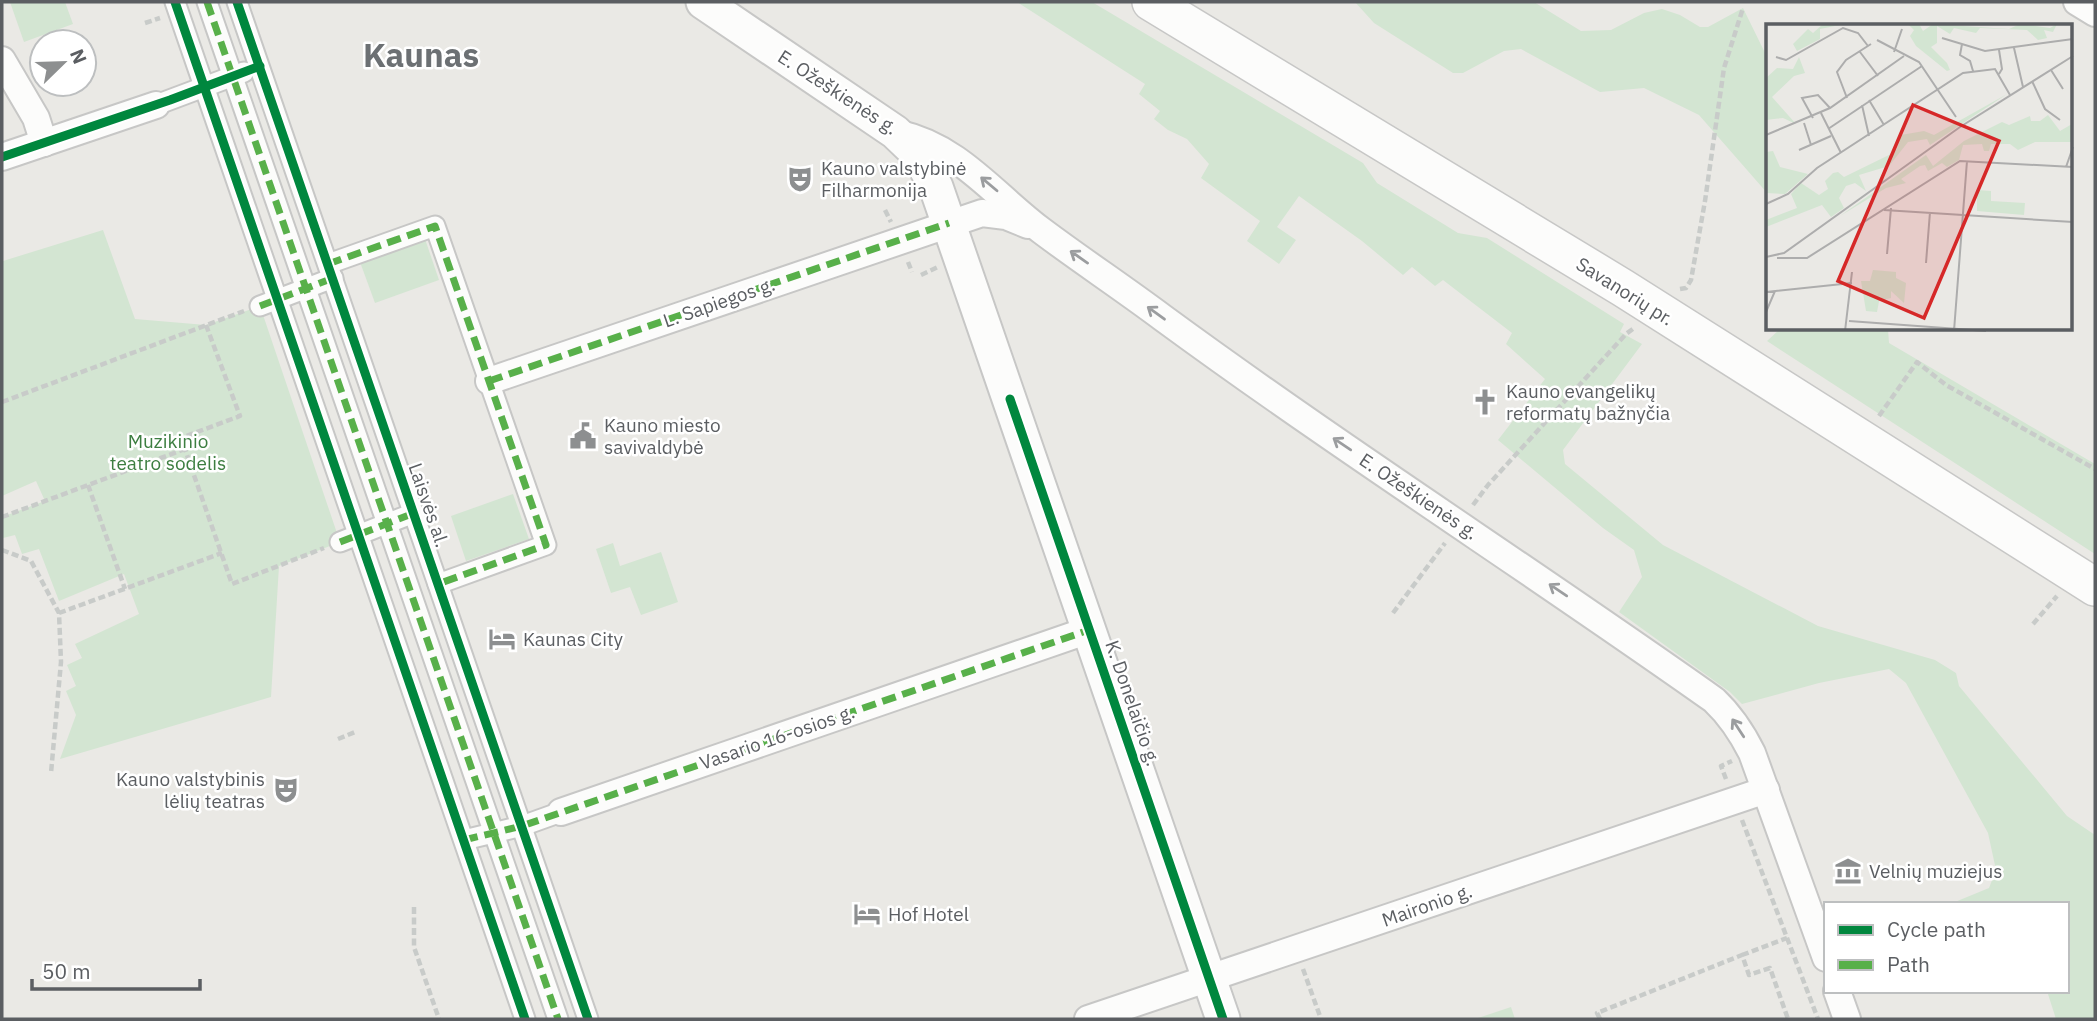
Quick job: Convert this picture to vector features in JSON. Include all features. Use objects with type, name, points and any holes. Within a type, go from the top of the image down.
[{"type":"main road","name":"Savanorių pr.","points":[[1151,2],[1658,311],[2095,587]]},
{"type":"street","points":[[175,2],[204,87],[269,302],[349,538],[464,840],[525,1019]]},
{"type":"street","points":[[207,2],[558,1019]]},
{"type":"street","name":"Laisvės al.","points":[[237,2],[588,1019]]},
{"type":"street","name":"E. Ožeškienės g.","points":[[703,2],[895,132],[922,139],[988,182],[1040,229],[1290,409],[1576,602],[1714,700],[1735,722],[1752,753],[1824,952]]},
{"type":"street","points":[[2077,2],[2095,13]]},
{"type":"street","points":[[2,60],[36,118],[44,143]]},
{"type":"street","points":[[2,157],[156,105],[260,66]]},
{"type":"street","name":"K. Donelaičio g.","points":[[895,132],[918,154],[936,187],[1223,1019]]},
{"type":"street","name":"E. Ožeškienės g.","points":[[949,223],[982,213],[1006,216],[1040,229]]},
{"type":"street","name":"L. Sapiegos g.","points":[[489,381],[949,223]]},
{"type":"street","points":[[269,302],[306,288],[330,271],[436,226],[546,545],[438,584]]},
{"type":"street","name":"Laisvės al.","points":[[349,538],[414,513]]},
{"type":"street","name":"Vasario 16-osios g.","points":[[464,840],[522,826],[1089,630]]},
{"type":"street","name":"Maironio g.","points":[[1088,1019],[1766,790]]},
{"type":"street","points":[[1839,993],[1847,1019]]},
{"type":"path","points":[[1658,311],[1674,288],[1686,288],[1691,280],[1724,68],[1743,8]]},
{"type":"path","points":[[145,23],[161,18]]},
{"type":"path","points":[[2,401],[269,302]]},
{"type":"path","points":[[206,325],[240,416],[181,438],[232,584],[349,538]]},
{"type":"path","points":[[1488,485],[1626,334]]},
{"type":"path","points":[[1863,440],[1917,362],[1946,384],[2095,469]]},
{"type":"path","points":[[2,517],[185,449]]},
{"type":"path","points":[[88,485],[125,589]]},
{"type":"path","points":[[1393,613],[1459,524]]},
{"type":"path","points":[[2,550],[31,561],[59,613],[61,662],[51,773]]},
{"type":"path","points":[[59,613],[222,554]]},
{"type":"path","points":[[2033,625],[2058,594]]},
{"type":"path","points":[[338,739],[355,732]]},
{"type":"path","points":[[1752,753],[1721,766],[1818,1019]]},
{"type":"path","points":[[414,907],[414,947],[439,1019]]},
{"type":"path","points":[[1600,1019],[1597,1013],[1787,937]]},
{"type":"path","points":[[1296,949],[1321,1019]]},
{"type":"path","points":[[1742,954],[1749,975],[1770,968],[1788,1019]]},
{"type":"green space","points":[[10,2],[65,2],[73,24],[62,28],[28,28],[28,41],[24,42]]},
{"type":"green space","points":[[1017,2],[1092,2],[1363,163],[1377,183],[1458,233],[1487,238],[1624,324],[1620,332],[1642,344],[1563,450],[1565,464],[1663,545],[1818,626],[1935,660],[1956,673],[1959,686],[2067,816],[2095,835],[2095,1019],[2056,1019],[2048,993],[2069,993],[2069,902],[1955,902],[1989,888],[1996,870],[1988,833],[1906,683],[1889,669],[1819,683],[1742,704],[1730,692],[1619,612],[1642,577],[1634,550],[1603,528],[1498,440],[1545,379],[1506,344],[1512,333],[1443,280],[1435,286],[1412,267],[1403,275],[1362,241],[1299,196],[1277,227],[1296,240],[1279,264],[1247,241],[1260,221],[1201,178],[1209,164],[1187,139],[1168,130],[1154,119],[1160,111],[1139,94],[1145,84]]},
{"type":"green space","points":[[1355,2],[1534,2],[1581,31],[1611,30],[1644,13],[1662,9],[1680,15],[1700,27],[1708,27],[1743,8],[1766,55],[1766,192],[1699,115],[1644,88],[1600,92],[1521,49],[1504,51],[1463,73],[1453,73],[1374,23]]},
{"type":"green space","name":"Muzikinio teatro sodelis","points":[[103,230],[135,319],[206,325],[260,306],[340,542],[279,566],[271,697],[60,759],[76,715],[66,691],[76,686],[67,665],[82,658],[75,644],[139,614],[124,574],[59,601],[39,549],[22,554],[15,535],[3,538],[2,517],[45,501],[36,481],[2,496],[2,263]]},
{"type":"green space","points":[[425,239],[439,280],[375,303],[360,262]]},
{"type":"green space","points":[[1778,331],[1888,331],[1889,343],[2095,464],[2095,554],[1767,341]]},
{"type":"green space","points":[[513,494],[529,539],[466,561],[451,516]]},
{"type":"green space","points":[[613,543],[620,566],[661,552],[678,602],[641,615],[630,587],[611,593],[596,549]]},
{"type":"green space","points":[[1511,1007],[1515,1019],[1475,1019]]},
{"type":"marked path","points":[[207,2],[558,1019]]},
{"type":"marked path","points":[[489,381],[949,223]]},
{"type":"marked path","points":[[328,264],[435,226],[546,545],[438,584]]},
{"type":"marked path","points":[[260,306],[333,278]]},
{"type":"marked path","points":[[340,542],[414,513]]},
{"type":"marked path","points":[[464,840],[522,826],[1089,630]]},
{"type":"cycle path","points":[[175,2],[525,1019]]},
{"type":"cycle path","points":[[237,2],[588,1019]]},
{"type":"cycle path","points":[[2,157],[170,100],[260,66]]},
{"type":"cycle path","points":[[1010,399],[1223,1019]]},
{"type":"place","name":"Kauno valstybinė Filharmonija","points":[[800,179]]},
{"type":"place","name":"Kauno evangelikų reformatų bažnyčia","points":[[1485,402]]},
{"type":"place","name":"Kauno miesto savivaldybė","points":[[583,436]]},
{"type":"place","name":"Kaunas City","points":[[502,639]]},
{"type":"place","name":"Kauno valstybinis lėlių teatras","points":[[286,790]]},
{"type":"place","name":"Velnių muziejus","points":[[1848,871]]},
{"type":"place","name":"Hof Hotel","points":[[867,914]]},
{"type":"district","name":"Kaunas","points":[[421,55]]}]
